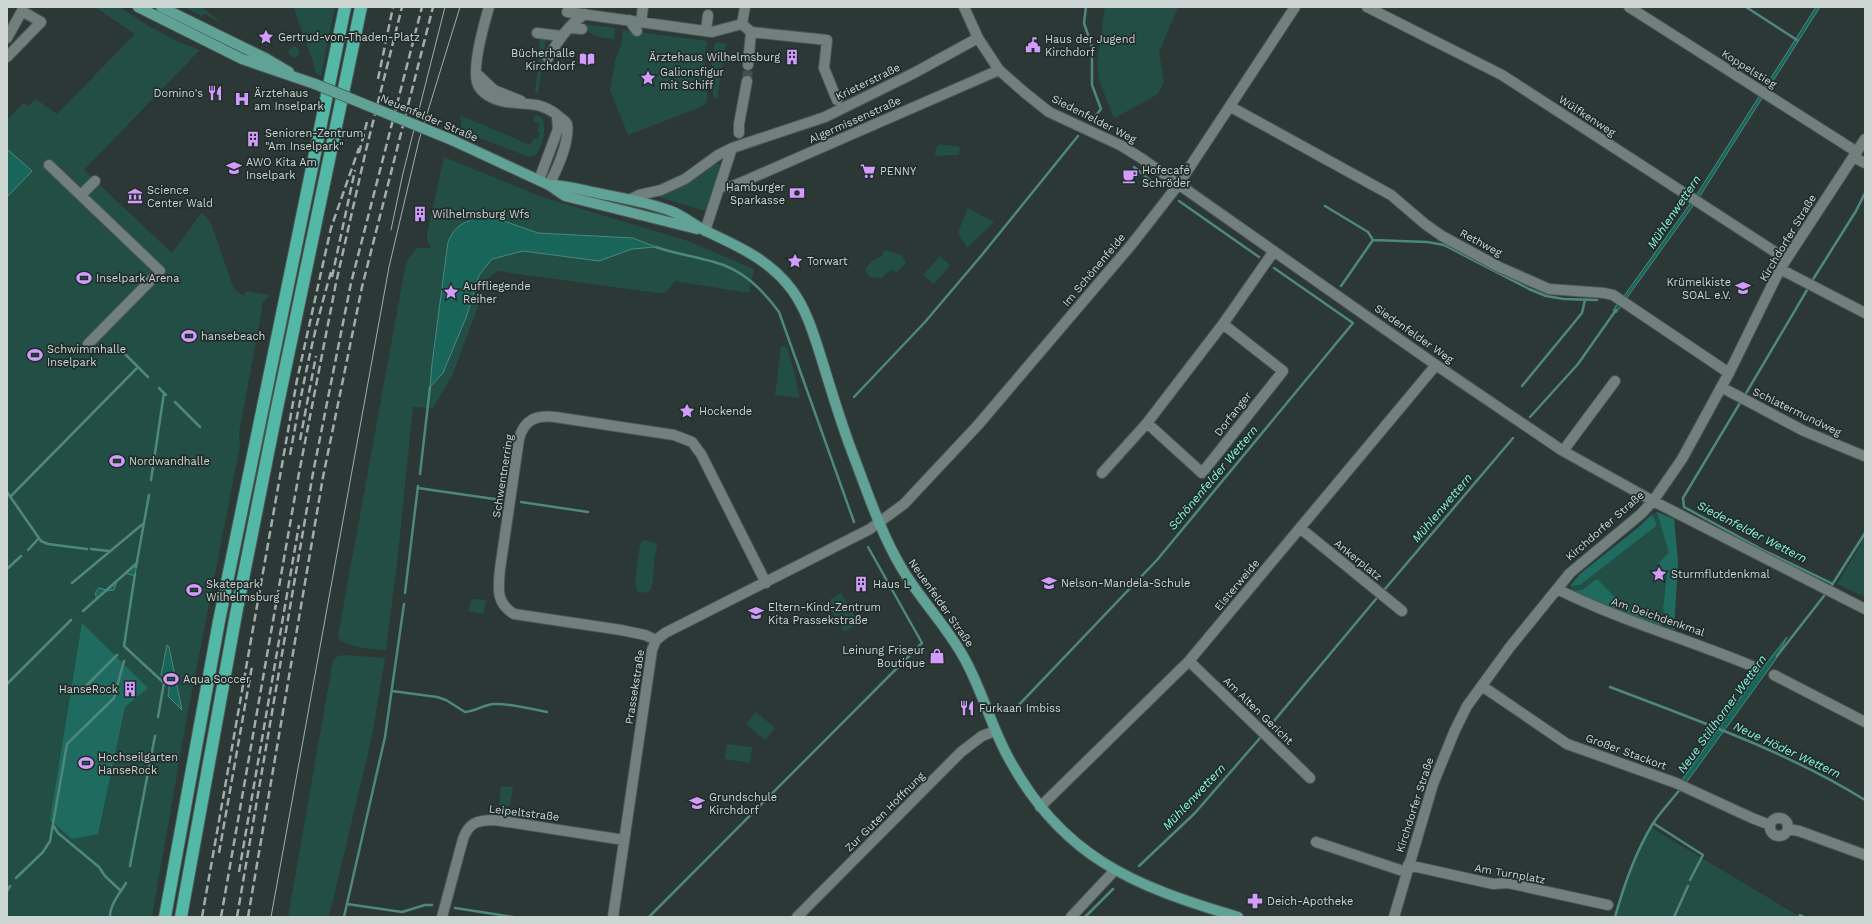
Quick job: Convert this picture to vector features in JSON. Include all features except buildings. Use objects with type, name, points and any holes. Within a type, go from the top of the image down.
[{"type":"highway","points":[[165,917],[218,621],[345,7]]},
{"type":"highway","points":[[181,917],[236,614],[274,421],[361,7]]},
{"type":"main road","name":"Neuenfelder Straße","points":[[138,7],[242,59],[269,70],[298,77]]},
{"type":"main road","name":"Neuenfelder Straße","points":[[161,7],[267,59],[298,77],[452,140],[539,180],[565,196],[584,202],[705,231]]},
{"type":"main road","name":"Neuenfelder Straße","points":[[549,185],[569,186],[594,193],[631,199],[674,212],[705,231],[744,249],[758,258],[783,279],[793,292],[810,323],[853,454],[880,523],[900,567],[947,631],[964,658],[977,685],[995,730],[1018,775],[1040,807],[1072,840],[1115,870],[1167,894],[1238,917]]},
{"type":"street","points":[[489,7],[477,59],[477,74],[494,90],[546,108],[567,124],[567,133],[558,167],[549,185]]},
{"type":"street","points":[[639,27],[643,7]]},
{"type":"street","points":[[742,24],[744,7]]},
{"type":"street","points":[[964,7],[978,38]]},
{"type":"street","name":"Im Schönenfelde","points":[[880,523],[904,504],[978,425],[1115,265],[1178,185],[1231,107],[1295,7]]},
{"type":"street","name":"Wülfkenweg","points":[[1367,7],[1502,75],[1786,259]]},
{"type":"street","name":"Koppelstieg","points":[[1628,7],[1763,92],[1855,154],[1865,163]]},
{"type":"street","points":[[7,38],[22,11],[41,22],[7,57]]},
{"type":"street","points":[[567,12],[590,12],[639,27],[710,35],[742,24]]},
{"type":"street","points":[[548,58],[561,36],[590,12]]},
{"type":"street","points":[[708,16],[710,35]]},
{"type":"street","points":[[742,24],[751,32],[827,40],[824,68],[837,100]]},
{"type":"street","points":[[569,28],[582,29]]},
{"type":"street","points":[[748,65],[751,32]]},
{"type":"street","points":[[537,33],[561,36]]},
{"type":"street","name":"Siedenfelder Weg","points":[[978,38],[1000,70],[1049,112],[1120,145],[1436,365],[1563,451],[1653,501],[1865,609]]},
{"type":"street","name":"Krieterstraße","points":[[631,199],[639,195],[661,190],[685,179],[718,155],[732,148],[825,117],[933,63],[978,38]]},
{"type":"street","name":"Algermissenstraße","points":[[720,186],[730,187],[747,180],[1000,70]]},
{"type":"street","points":[[739,133],[739,124],[746,81]]},
{"type":"street","name":"Rethweg","points":[[1231,107],[1391,195],[1425,224],[1442,236],[1524,279],[1549,288],[1604,293],[1622,300],[1729,373]]},
{"type":"street","points":[[539,180],[558,129],[557,116]]},
{"type":"street","name":"Kirchdorfer Straße","points":[[1394,917],[1407,869],[1442,758],[1467,706],[1557,588],[1580,562],[1629,524],[1653,501],[1689,448],[1729,373],[1780,269],[1865,139]]},
{"type":"street","points":[[705,231],[732,148]]},
{"type":"street","points":[[49,165],[160,271],[88,344]]},
{"type":"street","points":[[81,195],[95,181]]},
{"type":"street","points":[[1102,473],[1146,423],[1223,324],[1274,251]]},
{"type":"street","points":[[1780,269],[1865,313]]},
{"type":"street","name":"Dorfanger","points":[[1146,423],[1202,473],[1283,371],[1223,324]]},
{"type":"street","name":"Elsterweide","points":[[1040,807],[1189,661],[1436,365]]},
{"type":"street","points":[[1563,451],[1616,381]]},
{"type":"street","name":"Schlatermundweg","points":[[1721,388],[1804,431],[1864,456]]},
{"type":"street","name":"Schwentnerring","points":[[656,640],[645,635],[621,630],[514,614],[505,608],[498,591],[520,436],[522,429],[529,422],[545,416],[684,438],[692,442],[701,454],[766,583]]},
{"type":"street","name":"Prassekstraße","points":[[612,917],[652,650],[656,640],[664,633],[766,583],[880,523]]},
{"type":"street","name":"Ankerplatz","points":[[1300,528],[1402,611]]},
{"type":"street","name":"Am Deichdenkmal","points":[[1557,588],[1593,607],[1705,646],[1752,666]]},
{"type":"street","name":"Am Alten Gericht","points":[[1189,661],[1310,778]]},
{"type":"street","points":[[1774,675],[1865,722]]},
{"type":"street","name":"Großer Stackort","points":[[1482,686],[1567,744],[1680,785],[1770,825],[1774,820],[1781,818],[1786,822],[1788,829],[1799,831],[1865,855]]},
{"type":"street","name":"Zur Guten Hoffnung","points":[[797,917],[961,752],[982,736],[995,730]]},
{"type":"street","name":"Leipeltstraße","points":[[442,917],[466,830],[473,824],[483,820],[495,820],[624,840]]},
{"type":"street","name":"Am Turnplatz","points":[[1316,842],[1407,869],[1494,884],[1508,883],[1608,905]]},
{"type":"street","points":[[1071,917],[1115,870]]},
{"type":"shaded area","points":[[95,7],[120,7],[145,24],[181,43],[200,50],[84,170],[172,253],[202,212],[211,223],[233,287],[243,296],[247,291],[270,295],[262,303],[239,433],[240,446],[187,717],[152,917],[7,917],[7,120],[23,103],[29,106],[36,99],[57,114],[135,34]]},
{"type":"shaded area","points":[[184,7],[202,7],[222,24],[205,14],[202,16]]},
{"type":"shaded area","points":[[294,7],[335,7],[321,76],[316,73]]},
{"type":"shaded area","points":[[1105,7],[1178,7],[1159,52],[1164,82],[1158,94],[1115,118],[1099,80],[1097,63]]},
{"type":"shaded area","points":[[1816,7],[1820,7],[1700,196],[1616,313],[1613,311],[1617,304],[1697,194]]},
{"type":"shaded area","points":[[583,24],[615,28],[614,39],[596,36],[592,34]]},
{"type":"shaded area","points":[[623,30],[707,41],[704,61],[707,69],[706,103],[701,107],[628,135],[610,90],[616,57],[621,46]]},
{"type":"shaded area","points":[[539,39],[546,40],[538,94],[535,92],[540,48]]},
{"type":"shaded area","points":[[715,42],[726,44],[717,99],[713,97],[712,63]]},
{"type":"shaded area","points":[[292,47],[296,47],[298,48],[298,56],[292,57],[289,54],[289,50]]},
{"type":"shaded area","points":[[460,115],[530,145],[534,138],[537,139],[540,132],[537,131],[540,124],[533,121],[535,115],[542,118],[544,127],[541,146],[536,155],[529,157],[462,131]]},
{"type":"shaded area","points":[[939,144],[960,147],[959,155],[935,156],[936,146]]},
{"type":"shaded area","points":[[7,149],[32,171],[7,197]]},
{"type":"shaded area","points":[[444,157],[542,197],[688,241],[754,269],[749,293],[675,281],[666,292],[657,293],[497,271],[488,279],[453,374],[433,408],[413,407],[397,563],[386,650],[362,648],[345,643],[340,640],[338,636],[406,262],[417,248],[431,248],[427,240],[427,234]],"holes":[[[483,217],[501,220],[538,233],[633,238],[655,247],[632,249],[599,261],[523,251],[492,259],[479,275],[467,315],[431,387],[432,364],[448,242],[466,220]]]},
{"type":"shaded area","points":[[713,163],[721,165],[705,211],[659,197],[659,194]]},
{"type":"shaded area","points":[[968,208],[994,222],[967,248],[958,232]]},
{"type":"shaded area","points":[[482,217],[501,220],[538,233],[633,238],[656,247],[632,249],[599,261],[523,251],[492,259],[479,275],[467,315],[443,373],[430,387],[448,242],[454,231],[461,225],[470,220]]},
{"type":"shaded area","points":[[884,250],[902,255],[906,263],[897,272],[890,270],[882,278],[869,277],[865,269],[872,261],[882,256]]},
{"type":"shaded area","points":[[940,256],[950,265],[934,284],[923,275]]},
{"type":"shaded area","points":[[781,346],[787,347],[800,398],[775,395]]},
{"type":"shaded area","points":[[1657,512],[1674,519],[1678,561],[1674,631],[1622,614],[1573,593],[1570,586],[1580,574],[1640,526],[1652,514]]},
{"type":"shaded area","points":[[1657,512],[1674,519],[1678,561],[1674,631],[1663,609],[1667,574],[1658,563],[1669,553]]},
{"type":"shaded area","points":[[1651,515],[1655,519],[1656,526],[1580,585],[1570,586],[1580,574],[1640,526]]},
{"type":"shaded area","points":[[1865,537],[1865,597],[1837,584]]},
{"type":"shaded area","points":[[647,540],[657,544],[657,546],[654,558],[654,576],[651,588],[650,591],[642,593],[637,591],[635,581],[640,545],[642,541]]},
{"type":"shaded area","points":[[137,562],[135,576],[125,573]]},
{"type":"shaded area","points":[[1597,579],[1625,607],[1660,620],[1662,627],[1622,614],[1572,591],[1582,590]]},
{"type":"shaded area","points":[[117,581],[114,590],[105,591],[97,599],[96,593],[99,588],[106,590]]},
{"type":"shaded area","points":[[841,593],[859,623],[844,632],[826,602]]},
{"type":"shaded area","points":[[472,599],[487,600],[483,614],[468,611]]},
{"type":"shaded area","name":"Hochseilgarten HanseRock","points":[[82,623],[148,688],[125,707],[98,834],[72,839],[50,820]]},
{"type":"shaded area","points":[[1787,637],[1776,659],[1686,783],[1681,781],[1751,683]]},
{"type":"shaded area","name":"Aqua Soccer","points":[[167,645],[169,647],[182,710],[168,696],[168,681],[161,675]]},
{"type":"shaded area","points":[[345,655],[385,658],[372,736],[329,917],[288,917],[333,660],[338,656]]},
{"type":"shaded area","points":[[756,712],[775,728],[765,740],[746,724]]},
{"type":"shaded area","points":[[727,744],[752,747],[750,763],[725,759]]},
{"type":"shaded area","points":[[501,786],[513,787],[510,806],[499,805]]},
{"type":"shaded area","points":[[1650,827],[1801,917],[1613,917],[1641,843]]},
{"type":"waterway","name":"Schönenfelder Wettern","points":[[1086,7],[1084,23],[1092,47],[1092,85],[1101,109],[1096,115]]},
{"type":"waterway","points":[[1746,7],[1797,40]]},
{"type":"waterway","points":[[854,397],[925,322],[981,256],[1078,136]]},
{"type":"waterway","name":"Schönenfelder Wettern","points":[[1134,167],[1155,184]]},
{"type":"waterway","name":"Siedenfelder Wettern","points":[[1812,281],[1856,211],[1865,193]]},
{"type":"waterway","name":"Schönenfelder Wettern","points":[[1179,201],[1259,257]]},
{"type":"waterway","name":"Schönenfelder Wettern","points":[[1325,206],[1368,232],[1373,240],[1427,242],[1444,245],[1529,289],[1546,296],[1564,299],[1597,300]]},
{"type":"waterway","points":[[1341,286],[1373,240]]},
{"type":"waterway","points":[[656,247],[714,262],[734,270],[751,281],[766,295],[779,312],[854,522]]},
{"type":"waterway","name":"Schönenfelder Wettern","points":[[1014,710],[1157,560],[1353,323],[1274,268]]},
{"type":"waterway","name":"Siedenfelder Wettern","points":[[1745,395],[1807,290]]},
{"type":"waterway","points":[[1522,386],[1582,313],[1585,300]]},
{"type":"waterway","name":"Mühlenwettern","points":[[1530,417],[1578,364],[1616,310]]},
{"type":"waterway","points":[[10,497],[138,367],[117,346]]},
{"type":"waterway","points":[[138,367],[148,377]]},
{"type":"waterway","points":[[420,474],[430,387]]},
{"type":"waterway","points":[[159,388],[166,395]]},
{"type":"waterway","points":[[151,480],[164,393]]},
{"type":"waterway","points":[[175,402],[200,427]]},
{"type":"waterway","name":"Siedenfelder Wettern","points":[[1740,403],[1683,498],[1684,507],[1763,550],[1833,584]]},
{"type":"waterway","name":"Mühlenwettern","points":[[1385,589],[1513,438]]},
{"type":"waterway","points":[[405,593],[418,486]]},
{"type":"waterway","points":[[418,488],[501,500]]},
{"type":"waterway","points":[[7,492],[41,541],[48,544],[87,549]]},
{"type":"waterway","points":[[136,567],[149,495]]},
{"type":"waterway","points":[[521,502],[588,512]]},
{"type":"waterway","points":[[72,583],[144,523]]},
{"type":"waterway","name":"Neue Stillhorner Wettern","points":[[1830,588],[1865,533]]},
{"type":"waterway","points":[[28,550],[39,538]]},
{"type":"waterway","points":[[649,917],[922,643],[868,547]]},
{"type":"waterway","points":[[91,549],[109,551]]},
{"type":"waterway","points":[[7,569],[21,556]]},
{"type":"waterway","points":[[83,611],[137,563]]},
{"type":"waterway","points":[[135,574],[124,646],[164,683],[158,717]]},
{"type":"waterway","name":"Neue Stillhorner Wettern","points":[[1777,656],[1827,592]]},
{"type":"waterway","name":"Mühlenwettern","points":[[1269,727],[1376,599]]},
{"type":"waterway","points":[[344,917],[385,737],[404,604]]},
{"type":"waterway","points":[[7,684],[71,620]]},
{"type":"waterway","points":[[87,685],[117,655]]},
{"type":"waterway","points":[[16,878],[43,852],[50,841],[67,744],[114,698],[124,661]]},
{"type":"waterway","name":"Neue Höder Wettern","points":[[1610,687],[1708,724],[1772,751],[1835,782],[1865,800]]},
{"type":"waterway","points":[[392,691],[437,697],[446,700],[465,712],[493,704],[514,705],[547,712]]},
{"type":"waterway","points":[[130,866],[155,736]]},
{"type":"waterway","name":"Mühlenwettern","points":[[1139,866],[1195,813],[1260,738]]},
{"type":"waterway","name":"Neue Stillhorner Wettern","points":[[1615,917],[1630,870],[1640,847],[1652,825],[1681,788]]},
{"type":"waterway","points":[[1653,823],[1703,855],[1690,880]]},
{"type":"waterway","points":[[53,825],[58,833],[99,867],[105,876],[121,891]]},
{"type":"waterway","points":[[110,917],[113,903],[126,883]]},
{"type":"waterway","points":[[7,891],[10,886]]},
{"type":"waterway","points":[[1674,917],[1688,886]]},
{"type":"waterway","name":"Mühlenwettern","points":[[1085,917],[1113,889]]},
{"type":"waterway","points":[[347,904],[402,912],[425,905],[432,905]]},
{"type":"waterway","points":[[455,908],[513,917]]},
{"type":"waterway","points":[[1799,917],[1800,915],[1804,917]]},
{"type":"tunnel","points":[[747,81],[748,65]]},
{"type":"tram line","points":[[391,230],[403,173],[445,7]]},
{"type":"tram line","points":[[271,917],[389,267],[419,140],[460,7]]},
{"type":"railway","points":[[378,79],[393,7]]},
{"type":"railway","points":[[221,917],[299,473],[336,283],[366,150],[402,7]]},
{"type":"railway","points":[[237,917],[313,473],[351,283],[422,7]]},
{"type":"railway","points":[[248,917],[323,477],[362,287],[433,7]]},
{"type":"railway","points":[[359,153],[368,118]]},
{"type":"railway","points":[[202,917],[297,380],[331,228],[359,148]]},
{"type":"railway","points":[[332,277],[355,170]]},
{"type":"railway","points":[[290,455],[308,364],[331,272]]},
{"type":"railway","points":[[300,440],[316,356]]},
{"type":"railway","points":[[239,872],[299,525]]},
{"type":"railway","points":[[219,853],[252,666]]},
{"type":"place","name":"Gertrud-von-Thaden-Platz","points":[[266,37]]},
{"type":"place","name":"Haus der Jugend Kirchdorf","points":[[1033,45]]},
{"type":"place","name":"Ärztehaus Wilhelmsburg","points":[[792,57]]},
{"type":"place","name":"Bücherhalle Kirchdorf","points":[[587,59]]},
{"type":"place","name":"Galionsfigur mit Schiff","points":[[648,78]]},
{"type":"place","name":"Domino's","points":[[215,93]]},
{"type":"place","name":"Ärztehaus am Inselpark","points":[[242,99]]},
{"type":"place","name":"Senioren-Zentrum \"Am Inselpark\"","points":[[253,139]]},
{"type":"place","name":"AWO Kita Am Inselpark","points":[[234,168]]},
{"type":"place","name":"PENNY","points":[[868,171]]},
{"type":"place","name":"Hofecafé Schröder","points":[[1130,176]]},
{"type":"place","name":"Hamburger Sparkasse","points":[[797,193]]},
{"type":"place","name":"Science Center Wald","points":[[135,196]]},
{"type":"place","name":"Wilhelmsburg Wfs","points":[[420,214]]},
{"type":"place","name":"Torwart","points":[[795,261]]},
{"type":"place","name":"Inselpark Arena","points":[[84,278]]},
{"type":"place","name":"Krümelkiste SOAL e.V.","points":[[1743,288]]},
{"type":"place","name":"Auffliegende Reiher","points":[[451,292]]},
{"type":"place","name":"hansebeach","points":[[189,336]]},
{"type":"place","name":"Schwimmhalle Inselpark","points":[[35,355]]},
{"type":"place","name":"Hockende","points":[[687,411]]},
{"type":"place","name":"Nordwandhalle","points":[[117,461]]},
{"type":"place","name":"Sturmflutdenkmal","points":[[1659,574]]},
{"type":"place","name":"Nelson-Mandela-Schule","points":[[1049,583]]},
{"type":"place","name":"Haus L","points":[[861,584]]},
{"type":"place","name":"Skatepark Wilhelmsburg","points":[[194,590]]},
{"type":"place","name":"Eltern-Kind-Zentrum Kita Prassekstraße","points":[[756,613]]},
{"type":"place","name":"Leinung Friseur Boutique","points":[[937,656]]},
{"type":"place","name":"Aqua Soccer","points":[[171,679]]},
{"type":"place","name":"HanseRock","points":[[130,689]]},
{"type":"place","name":"Furkaan Imbiss","points":[[967,708]]},
{"type":"place","name":"Hochseilgarten HanseRock","points":[[86,763]]},
{"type":"place","name":"Grundschule Kirchdorf","points":[[697,803]]},
{"type":"place","name":"Deich-Apotheke","points":[[1255,901]]}]
